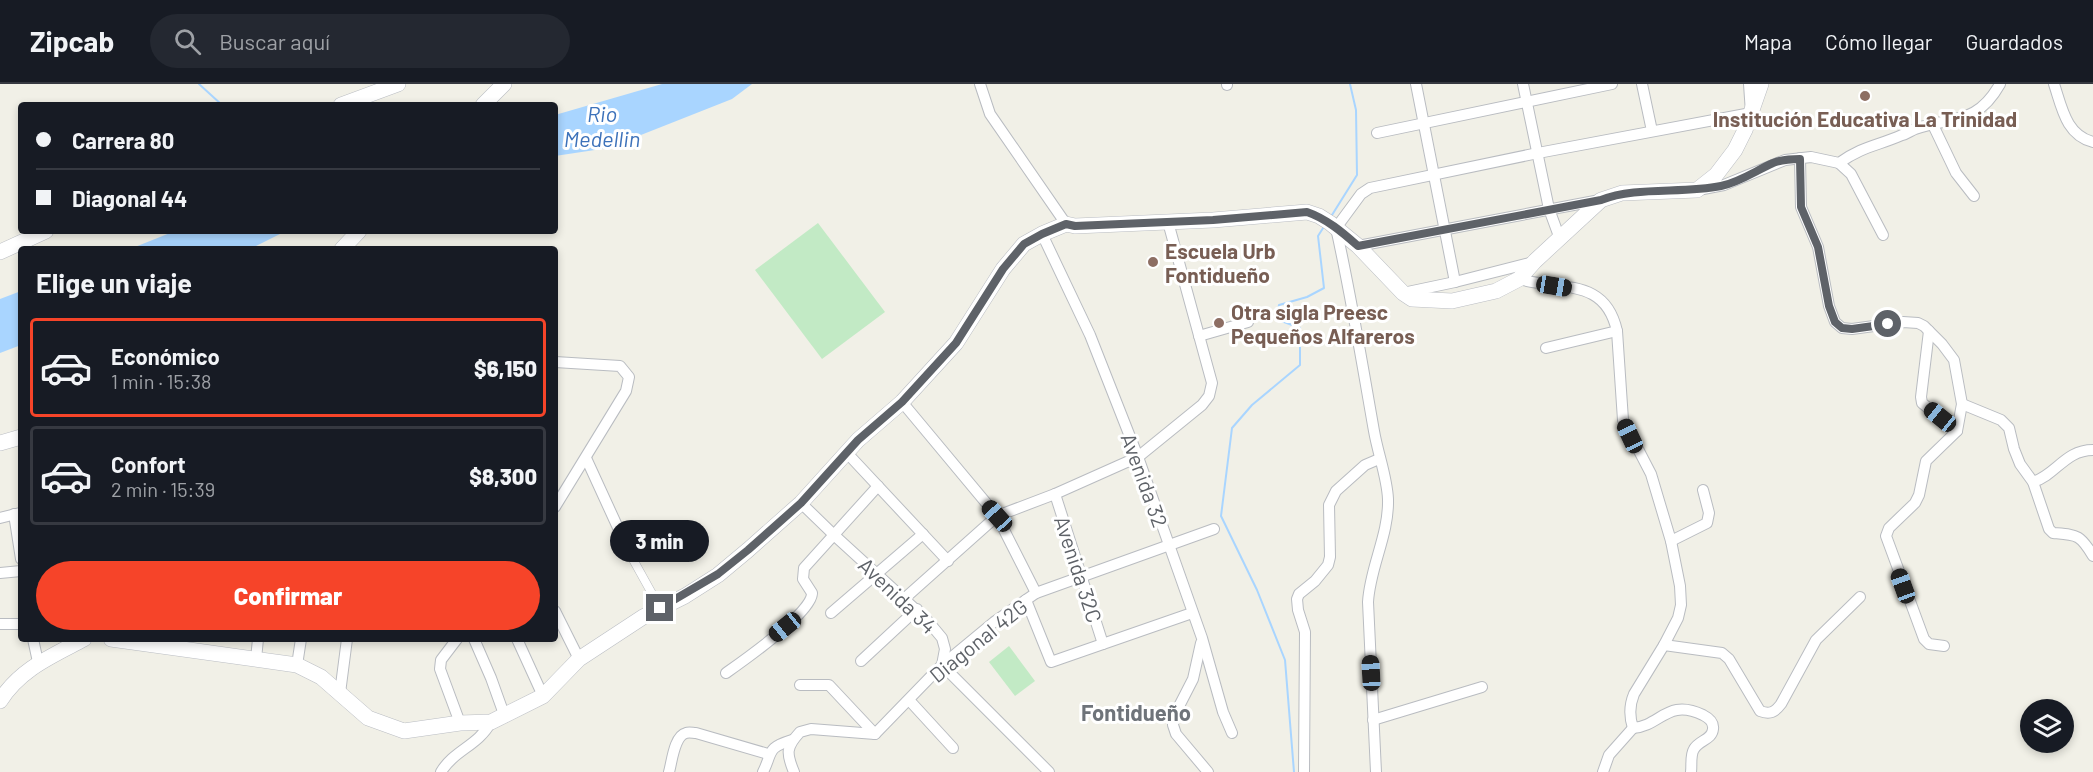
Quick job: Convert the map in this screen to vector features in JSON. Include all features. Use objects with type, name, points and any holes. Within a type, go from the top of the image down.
[{"type":"main road","points":[[348,102],[398,84]]},
{"type":"main road","points":[[486,102],[504,84]]},
{"type":"main road","points":[[161,642],[207,646],[256,659],[297,665],[321,677],[368,718],[404,731],[498,719],[543,696],[579,659],[718,574],[801,503],[858,440],[902,402],[956,343],[1003,269],[1024,244],[1042,234],[1066,224],[1075,226],[1213,220],[1307,212],[1333,225],[1412,299],[1452,302],[1496,291],[1519,279],[1535,261],[1601,200],[1622,193],[1697,190],[1716,175],[1735,150],[1761,84]]},
{"type":"main road","points":[[0,252],[39,234]]},
{"type":"main road","points":[[345,246],[356,234]]},
{"type":"main road","points":[[0,443],[18,438]]},
{"type":"main road","points":[[0,701],[17,679],[38,662],[78,642]]},
{"type":"street","points":[[980,84],[990,114],[1066,224]]},
{"type":"street","points":[[1416,84],[1455,282]]},
{"type":"street","points":[[1523,84],[1549,209],[1560,239]]},
{"type":"street","points":[[1377,133],[1612,84]]},
{"type":"street","points":[[1642,84],[1652,131]]},
{"type":"street","points":[[1376,772],[1368,602],[1369,583],[1386,528],[1388,499],[1352,300],[1333,225],[1361,194],[1370,188],[1538,153],[1751,113],[1749,84]]},
{"type":"street","points":[[1839,163],[1867,146],[1902,136],[1915,129],[1951,122],[1976,112],[1988,102],[2001,84]]},
{"type":"street","points":[[2054,84],[2069,125],[2081,139],[2093,142]]},
{"type":"street","points":[[1933,126],[1956,173],[1974,196]]},
{"type":"street","points":[[1697,190],[1751,176],[1773,164],[1811,157],[1839,163],[1851,174],[1883,235]]},
{"type":"street","points":[[1800,159],[1801,207],[1818,247],[1829,306],[1835,322],[1842,328],[1852,329],[1903,322],[1918,323],[1942,344],[1954,360],[1962,404],[1958,431],[1926,461],[1919,495],[1915,503],[1889,528],[1886,536],[1924,639],[1929,644],[1944,646]]},
{"type":"street","points":[[1358,246],[1601,200]]},
{"type":"street","points":[[905,598],[997,516],[1055,494],[1138,457],[1202,405],[1209,396],[1212,383],[1168,222]]},
{"type":"street","name":"Avenida 32","points":[[1042,234],[1090,335],[1138,457],[1202,638],[1214,683],[1232,732]]},
{"type":"street","points":[[1403,293],[1535,261]]},
{"type":"street","points":[[1519,279],[1534,284],[1572,288],[1597,295],[1606,304],[1614,318],[1617,331],[1623,420],[1650,474],[1671,541],[1680,586],[1681,605],[1678,618],[1664,645],[1630,702],[1630,719],[1633,729]]},
{"type":"street","points":[[1199,336],[1248,322]]},
{"type":"street","points":[[1545,348],[1617,331]]},
{"type":"street","points":[[1929,331],[1922,403],[1958,431]]},
{"type":"street","points":[[558,362],[620,366],[626,370],[629,377],[626,391],[558,502]]},
{"type":"street","points":[[902,402],[997,516],[1036,593]]},
{"type":"street","points":[[1962,404],[2001,420],[2009,428],[2020,464],[2033,482],[2050,531],[2069,533],[2081,538],[2093,556]]},
{"type":"street","points":[[2033,482],[2045,477],[2064,459],[2079,452],[2093,450]]},
{"type":"street","points":[[848,453],[948,561]]},
{"type":"street","points":[[586,458],[630,554],[656,599]]},
{"type":"street","points":[[1304,772],[1305,632],[1297,599],[1299,594],[1315,581],[1328,565],[1330,556],[1329,505],[1336,491],[1365,465],[1379,459]]},
{"type":"street","points":[[726,673],[785,627],[810,602],[812,596],[803,579],[804,568],[878,486]]},
{"type":"street","points":[[1671,541],[1707,523],[1709,513],[1703,490]]},
{"type":"street","name":"Avenida 32C","points":[[1055,494],[1103,644]]},
{"type":"street","name":"Avenida 34","points":[[801,503],[917,609],[942,638],[945,649],[942,665]]},
{"type":"street","points":[[0,518],[17,513]]},
{"type":"street","name":"Diagonal 42G","points":[[875,734],[942,665],[994,622],[1036,593],[1214,529]]},
{"type":"street","points":[[831,613],[923,534]]},
{"type":"street","points":[[0,573],[18,570]]},
{"type":"street","points":[[1664,645],[1722,653],[1729,658],[1760,711],[1773,712],[1781,704],[1816,640],[1860,597]]},
{"type":"street","points":[[1026,600],[1050,661],[1053,662],[1192,613]]},
{"type":"street","points":[[861,662],[917,609]]},
{"type":"street","points":[[558,617],[579,659]]},
{"type":"street","points":[[0,624],[18,624]]},
{"type":"street","points":[[1202,638],[1193,679],[1174,716],[1173,725],[1176,734],[1208,772]]},
{"type":"street","points":[[34,642],[38,662]]},
{"type":"street","points":[[256,659],[258,642]]},
{"type":"street","points":[[297,665],[301,642]]},
{"type":"street","points":[[340,693],[347,642]]},
{"type":"street","points":[[455,642],[441,660],[440,669],[460,723]]},
{"type":"street","points":[[441,772],[447,763],[485,734],[498,719],[491,678],[475,642]]},
{"type":"street","points":[[518,642],[543,696]]},
{"type":"street","points":[[942,665],[1048,772]]},
{"type":"street","points":[[800,685],[829,684],[875,734]]},
{"type":"street","points":[[1373,720],[1482,687]]},
{"type":"street","points":[[909,699],[953,748]]},
{"type":"street","points":[[1603,772],[1609,755],[1633,729],[1648,725],[1672,710],[1695,712],[1706,716],[1714,727],[1713,732],[1694,749],[1691,772]]},
{"type":"street","points":[[794,772],[788,757],[788,748],[800,732],[811,729],[875,734]]},
{"type":"street","points":[[669,772],[676,744],[686,733],[696,733],[768,754]]},
{"type":"street","points":[[763,772],[768,754],[774,748],[792,740]]},
{"type":"green space","points":[[818,223],[885,312],[822,359],[755,270]]},
{"type":"green space","points":[[1009,646],[1035,681],[1015,696],[989,662]]},
{"type":"water","name":"Rio Medellin","points":[[662,84],[752,84],[732,99],[608,148],[558,156],[558,114]]},
{"type":"water","points":[[168,234],[280,234],[256,246],[138,246]]},
{"type":"water","points":[[18,292],[18,346],[0,353],[0,299]]},
{"type":"waterway","points":[[199,84],[219,102]]},
{"type":"waterway","points":[[1332,215],[1357,175],[1356,110],[1350,84]]},
{"type":"waterway","points":[[1294,772],[1285,660],[1257,590],[1221,516],[1232,428],[1252,405],[1300,365],[1300,328],[1276,319],[1279,305],[1307,297],[1324,288],[1318,236],[1325,225]]},
{"type":"place","name":"Institución Educativa La Trinidad","points":[[1865,96]]},
{"type":"place","name":"Escuela Urb Fontidueño","points":[[1153,262]]},
{"type":"place","name":"Otra sigla Preesc Pequeños Alfareros","points":[[1219,323]]},
{"type":"district","name":"Fontidueño","points":[[1136,712]]},
{"type":"route","points":[[660,608],[685,596],[718,574],[801,503],[858,440],[902,402],[956,343],[1003,269],[1024,244],[1066,224],[1075,226],[1213,220],[1307,212],[1330,223],[1358,246],[1601,200],[1622,193],[1673,192],[1724,185],[1751,176],[1773,164],[1800,159],[1801,207],[1818,247],[1829,306],[1835,322],[1842,328],[1852,329],[1888,324]]}]
